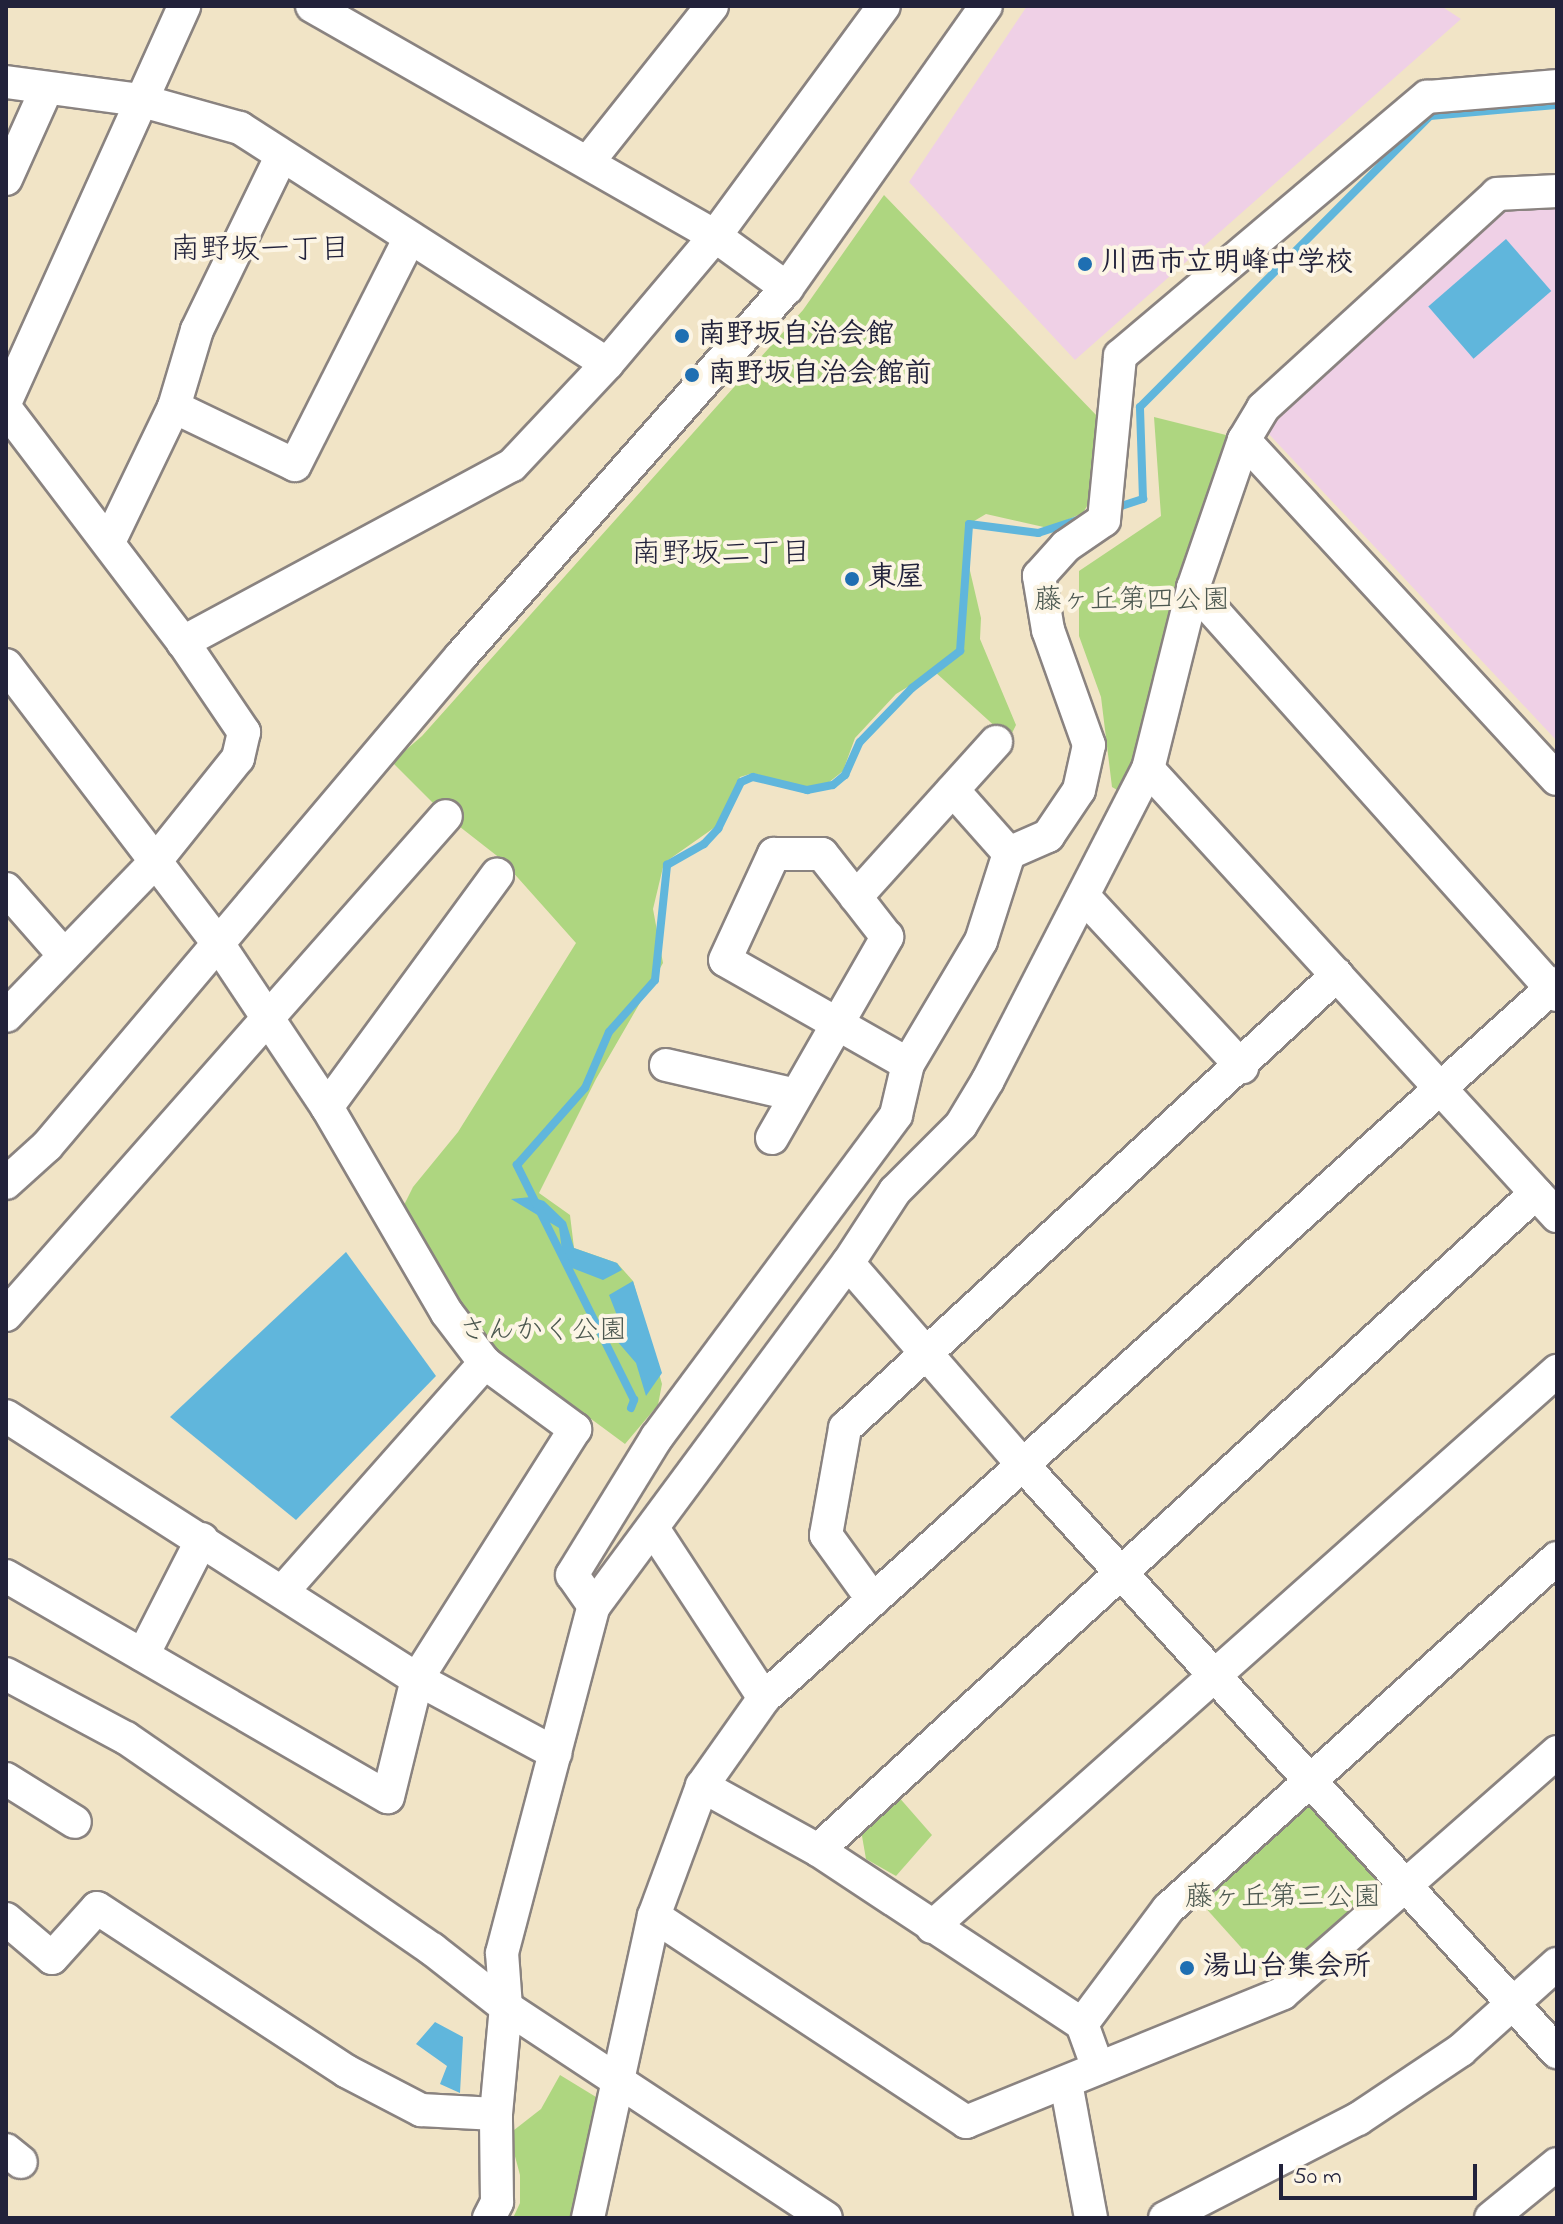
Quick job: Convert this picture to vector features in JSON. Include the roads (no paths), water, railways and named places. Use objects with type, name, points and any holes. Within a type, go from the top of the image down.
[{"type":"street","points":[[6,401],[41,331],[139,100],[184,6]]},
{"type":"street","points":[[312,6],[715,236],[787,288]]},
{"type":"street","points":[[588,162],[712,6]]},
{"type":"street","points":[[183,642],[512,465],[607,364],[715,236],[884,6]]},
{"type":"street","points":[[6,1183],[47,1146],[461,656],[787,288],[986,6]]},
{"type":"street","points":[[6,82],[46,90],[139,100],[240,128],[607,364]]},
{"type":"street","points":[[489,2218],[497,2202],[496,2114],[506,2007],[502,1953],[555,1753],[585,1594],[657,1437],[896,1115],[908,1064],[981,941],[1009,853],[1048,836],[1079,790],[1089,745],[1048,630],[1039,576],[1105,508],[1120,356],[1427,97],[1557,86]]},
{"type":"street","points":[[6,179],[46,90]]},
{"type":"street","points":[[109,542],[174,407],[197,330],[281,157]]},
{"type":"street","points":[[585,1594],[654,1530],[848,1263],[895,1191],[961,1125],[1085,898],[1148,769],[1193,588],[1244,440],[1263,408],[1497,194],[1557,191]]},
{"type":"street","points":[[174,407],[295,465],[409,239]]},
{"type":"street","points":[[6,409],[183,642],[244,732],[238,758],[153,864],[6,1016]]},
{"type":"street","points":[[1244,440],[1557,779]]},
{"type":"street","points":[[588,2218],[654,1916],[702,1786],[764,1698],[1441,1086],[1555,989],[1193,588]]},
{"type":"street","points":[[6,665],[153,864],[219,945],[327,1107],[447,1313],[485,1363],[575,1429],[417,1679],[388,1797],[6,1576]]},
{"type":"street","points":[[856,897],[996,742]]},
{"type":"street","points":[[818,1850],[1122,1568],[1546,1205],[1441,1086],[1148,769]]},
{"type":"street","points":[[953,790],[1009,853]]},
{"type":"street","points":[[6,1315],[269,1023],[446,816]]},
{"type":"street","points":[[772,1138],[836,1023],[887,937],[822,854],[774,854],[725,960],[836,1023],[908,1064]]},
{"type":"street","points":[[327,1107],[497,875]]},
{"type":"street","points":[[6,889],[64,955]]},
{"type":"street","points":[[1085,898],[1242,1067]]},
{"type":"street","points":[[873,1600],[826,1535],[845,1428],[1242,1067],[1337,975]]},
{"type":"street","points":[[666,1065],[796,1095]]},
{"type":"street","points":[[848,1263],[1023,1465],[1122,1568],[1557,2052]]},
{"type":"street","points":[[283,1591],[485,1363]]},
{"type":"street","points":[[932,1927],[1219,1675],[1557,1371]]},
{"type":"street","points":[[6,1416],[417,1679],[555,1753]]},
{"type":"street","points":[[654,1530],[764,1698]]},
{"type":"street","points":[[143,1655],[202,1539]]},
{"type":"street","points":[[1082,2024],[1168,1909],[1315,1781],[1557,1558]]},
{"type":"street","points":[[6,1674],[126,1738],[432,1949],[506,2007],[826,2218]]},
{"type":"street","points":[[654,1916],[966,2122],[1283,1993],[1404,1883],[1557,1752]]},
{"type":"street","points":[[6,1779],[75,1822]]},
{"type":"street","points":[[702,1786],[818,1850],[1082,2024],[1098,2068]]},
{"type":"street","points":[[6,1919],[52,1958],[97,1908],[346,2071],[421,2110],[496,2114]]},
{"type":"street","points":[[1165,2218],[1358,2119],[1461,2050],[1557,1964]]},
{"type":"street","points":[[1066,2083],[1091,2218]]},
{"type":"street","points":[[1491,2218],[1557,2164]]},
{"type":"water","points":[[1506,239],[1551,291],[1474,359],[1428,307]]},
{"type":"water","points":[[531,1197],[544,1201],[566,1222],[574,1248],[617,1263],[622,1270],[603,1280],[572,1268],[563,1258],[559,1228],[511,1199]]},
{"type":"water","points":[[346,1252],[436,1376],[296,1520],[170,1417]]},
{"type":"water","points":[[633,1281],[662,1373],[646,1396],[636,1363],[617,1341],[618,1318],[609,1295]]},
{"type":"water","points":[[435,2022],[463,2037],[460,2093],[440,2084],[447,2066],[416,2044]]},
{"type":"waterway","points":[[1112,509],[1143,499],[1140,407],[1430,116],[1557,105]]},
{"type":"waterway","points":[[631,1408],[634,1400],[517,1165],[585,1088],[609,1032],[655,980],[667,865],[704,844],[718,829],[741,782],[753,777],[807,790],[833,785],[845,775],[860,742],[912,688],[960,651],[969,524],[1038,533],[1084,518]]},
{"type":"place","name":"川西市立明峰中学校","points":[[1085,264]]},
{"type":"place","name":"南野坂自治会館","points":[[682,336]]},
{"type":"place","name":"南野坂自治会館前","points":[[692,375]]},
{"type":"place","name":"東屋","points":[[852,579]]},
{"type":"place","name":"湯山台集会所","points":[[1187,1968]]},
{"type":"district","name":"南野坂一丁目","points":[[260,251]]},
{"type":"district","name":"南野坂二丁目","points":[[721,555]]},
{"type":"park label","name":"藤ヶ丘第四公園","points":[[1132,602]]},
{"type":"park label","name":"さんかく公園","points":[[543,1332]]},
{"type":"park label","name":"藤ヶ丘第三公園","points":[[1283,1899]]}]
